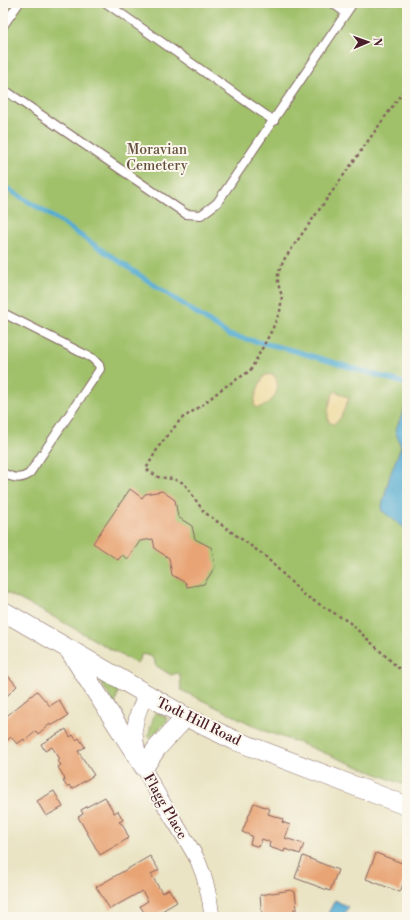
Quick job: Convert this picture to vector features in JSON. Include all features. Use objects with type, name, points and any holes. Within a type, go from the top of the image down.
[{"type":"street","name":"Todt Hill Road","points":[[3,611],[32,626],[69,650],[186,717],[234,740],[407,806]]},
{"type":"street","points":[[69,650],[144,767],[157,748],[186,717]]},
{"type":"street","name":"Flagg Place","points":[[146,694],[137,718],[135,730],[136,741],[144,767],[198,861],[206,881],[212,917]]},
{"type":"lane","points":[[3,26],[19,3]]},
{"type":"lane","points":[[106,3],[274,122]]},
{"type":"lane","points":[[332,3],[346,13]]},
{"type":"lane","points":[[3,89],[186,214],[194,216],[201,215],[216,203],[274,122],[353,3]]},
{"type":"lane","points":[[3,313],[92,358],[99,365],[100,369],[29,474],[23,478],[17,478],[3,473]]},
{"type":"path","points":[[407,86],[285,258],[278,273],[278,284],[282,296],[280,311],[270,334],[250,371],[223,388],[202,406],[181,419],[159,446],[146,469],[158,477],[184,482],[204,512],[265,556],[304,595],[348,622],[407,676]]},
{"type":"green space","name":"Moravian Cemetery","points":[[3,3],[407,3],[407,786],[302,744],[265,731],[181,690],[180,675],[177,673],[171,675],[155,665],[155,661],[151,656],[142,654],[137,664],[52,616],[3,591]]},
{"type":"green space","points":[[99,679],[118,690],[115,706]]},
{"type":"green space","points":[[155,712],[166,717],[167,721],[150,738],[148,736]]},
{"type":"sand","points":[[273,374],[277,385],[275,395],[268,403],[257,408],[254,405],[261,382],[265,375]]},
{"type":"sand","points":[[335,391],[349,398],[340,419],[333,424],[329,422],[328,411]]},
{"type":"water","points":[[407,403],[407,530],[381,510],[390,475],[401,447],[395,431]]},
{"type":"water","points":[[335,900],[348,907],[343,917],[326,917]]},
{"type":"building","points":[[130,489],[142,498],[145,494],[162,491],[175,500],[178,517],[192,526],[195,539],[212,548],[215,567],[204,584],[187,587],[186,583],[172,575],[169,558],[155,549],[153,539],[140,541],[128,559],[122,555],[118,560],[93,543]]},
{"type":"building","points":[[3,670],[17,686],[3,700]]},
{"type":"building","points":[[37,691],[50,706],[59,700],[68,716],[51,726],[50,724],[38,734],[36,731],[25,741],[24,739],[17,744],[11,737],[3,744],[3,719]]},
{"type":"building","points":[[66,729],[70,737],[73,735],[76,740],[79,738],[85,747],[78,751],[94,775],[72,789],[69,785],[67,787],[63,781],[65,781],[64,777],[58,767],[61,765],[58,761],[60,759],[52,747],[45,751],[41,744]]},
{"type":"building","points":[[54,791],[63,807],[46,816],[37,801]]},
{"type":"building","points":[[105,797],[114,813],[118,811],[123,820],[119,822],[123,825],[129,838],[100,855],[78,817],[83,814],[81,810]]},
{"type":"building","points":[[254,803],[270,809],[268,814],[283,819],[282,822],[290,825],[285,838],[304,844],[300,854],[285,849],[284,852],[269,847],[270,842],[262,839],[259,847],[250,844],[252,836],[242,832]]},
{"type":"building","points":[[376,853],[407,865],[407,874],[400,892],[366,879]]},
{"type":"building","points":[[150,856],[159,870],[151,874],[162,893],[169,889],[177,902],[152,917],[147,917],[140,906],[148,901],[142,891],[110,909],[96,887]]},
{"type":"building","points":[[303,856],[338,870],[330,891],[295,878]]},
{"type":"building","points":[[291,890],[295,892],[297,909],[294,909],[294,917],[262,917],[260,895]]},
{"type":"waterway","points":[[3,186],[44,211],[229,335],[288,349],[407,384]]}]
